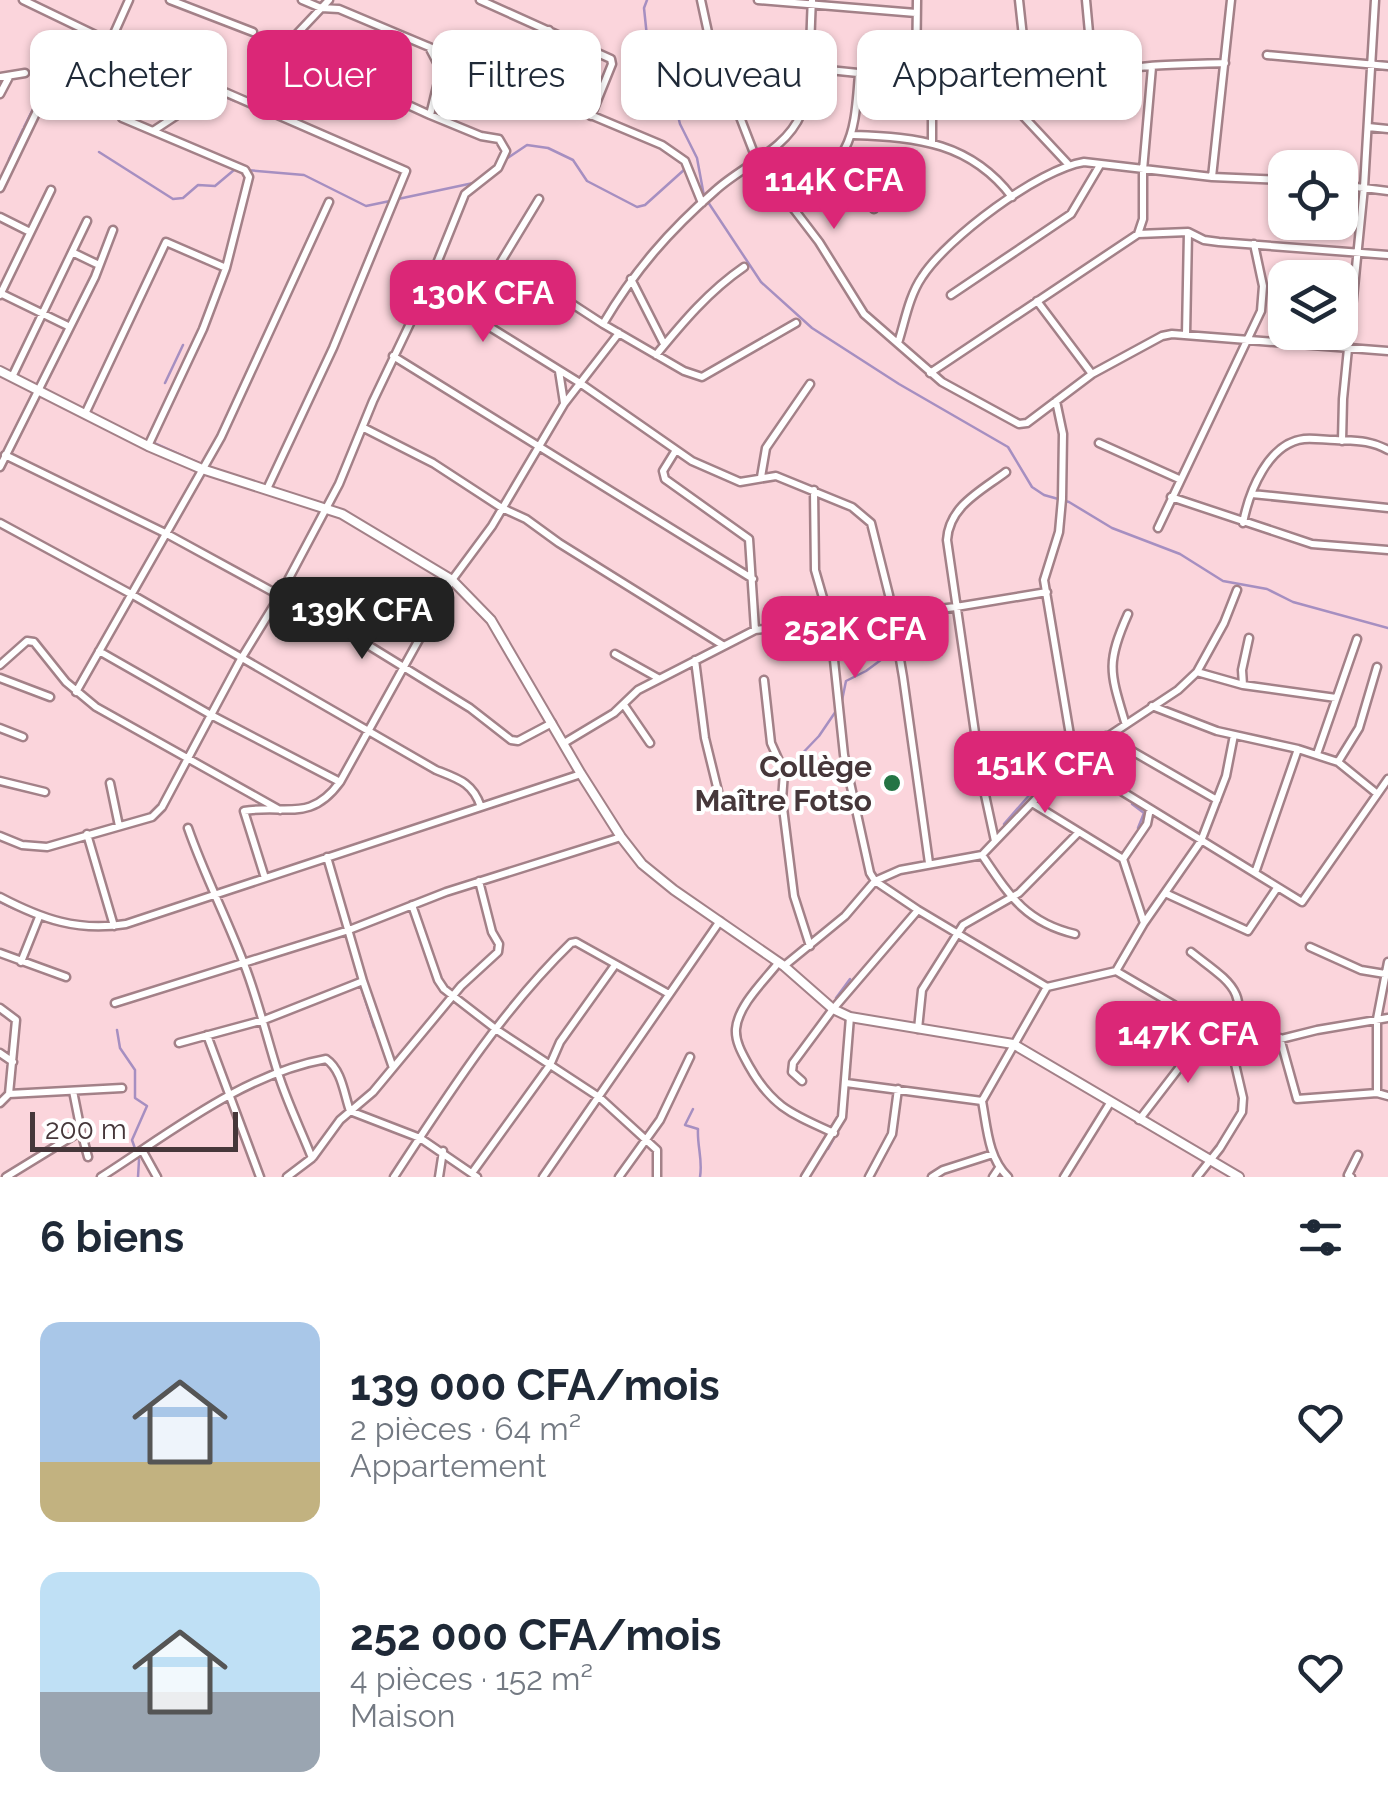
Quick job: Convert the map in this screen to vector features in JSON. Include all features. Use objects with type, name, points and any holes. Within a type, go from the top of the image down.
[{"type":"main road","points":[[0,371],[202,469],[326,508],[364,525],[452,580],[492,620],[581,774],[642,864],[781,964],[833,1008],[850,1017],[1013,1044],[1239,1177]]},
{"type":"street","points":[[23,0],[85,30]]},
{"type":"street","points":[[116,30],[130,0]]},
{"type":"street","points":[[170,0],[248,30]]},
{"type":"street","points":[[302,0],[321,8],[339,9],[432,47]]},
{"type":"street","points":[[0,836],[47,847],[157,813],[326,508],[393,356],[430,290],[468,190],[498,168],[506,151],[499,139],[481,136],[297,54],[294,37],[329,0]]},
{"type":"street","points":[[480,0],[549,30]]},
{"type":"street","points":[[701,0],[710,30]]},
{"type":"street","points":[[758,0],[916,13]]},
{"type":"street","points":[[916,30],[917,0]]},
{"type":"street","points":[[1019,0],[1023,30]]},
{"type":"street","points":[[1086,0],[1089,30]]},
{"type":"street","points":[[1212,178],[1231,0]]},
{"type":"street","points":[[1357,260],[1375,0]]},
{"type":"street","points":[[809,30],[811,3]]},
{"type":"street","points":[[429,46],[441,70],[430,114]]},
{"type":"street","points":[[601,55],[612,64],[601,91]]},
{"type":"street","points":[[1267,55],[1388,66]]},
{"type":"street","points":[[1142,66],[1225,63]]},
{"type":"street","points":[[1138,234],[1143,219],[1152,66]]},
{"type":"street","points":[[0,94],[4,77],[25,73]]},
{"type":"street","points":[[227,93],[406,171],[333,348],[267,489]]},
{"type":"street","points":[[791,204],[835,167],[854,135],[857,98]]},
{"type":"street","points":[[0,188],[33,120]]},
{"type":"street","points":[[127,120],[248,174],[226,268],[203,330],[148,446]]},
{"type":"street","points":[[153,131],[169,120]]},
{"type":"street","points":[[601,120],[662,144],[681,156],[702,202]]},
{"type":"street","points":[[741,120],[757,162],[791,204],[864,314],[942,382],[1022,425],[1092,374],[1162,336],[1268,342]]},
{"type":"street","points":[[603,324],[631,278],[702,202],[757,162],[797,120]]},
{"type":"street","points":[[932,120],[932,143]]},
{"type":"street","points":[[1028,120],[1068,164]]},
{"type":"street","points":[[1368,127],[1388,129]]},
{"type":"street","points":[[854,135],[932,143],[985,167],[1012,198]]},
{"type":"street","points":[[898,342],[912,297],[934,260],[1012,198],[1068,164],[1084,162],[1212,178],[1268,180]]},
{"type":"street","points":[[951,296],[1071,214],[1100,165]]},
{"type":"street","points":[[835,167],[874,209]]},
{"type":"street","points":[[1358,186],[1388,191]]},
{"type":"street","points":[[51,190],[0,294],[70,327]]},
{"type":"street","points":[[498,265],[539,199]]},
{"type":"street","points":[[76,692],[167,534],[254,370],[329,202]]},
{"type":"street","points":[[0,217],[30,232]]},
{"type":"street","points":[[12,377],[87,221]]},
{"type":"street","points":[[0,467],[113,230]]},
{"type":"street","points":[[1186,335],[1188,232]]},
{"type":"street","points":[[930,373],[1138,234],[1188,232],[1204,240],[1388,255]]},
{"type":"street","points":[[85,414],[166,242],[226,268]]},
{"type":"street","points":[[1158,528],[1261,311],[1262,286],[1254,244]]},
{"type":"street","points":[[72,252],[99,265]]},
{"type":"street","points":[[430,290],[498,265],[514,266],[603,324],[697,376],[707,376],[796,323]]},
{"type":"street","points":[[656,354],[692,311],[723,281],[744,268]]},
{"type":"street","points":[[631,278],[664,344]]},
{"type":"street","points":[[430,290],[580,383],[676,450],[731,480],[776,476],[852,507],[871,523],[891,614],[929,863]]},
{"type":"street","points":[[1037,301],[1092,374]]},
{"type":"street","points":[[265,878],[243,813],[322,804],[340,782],[452,580],[502,508],[564,404],[619,333]]},
{"type":"street","points":[[1342,440],[1348,350]]},
{"type":"street","points":[[1358,350],[1388,352]]},
{"type":"street","points":[[393,356],[753,580]]},
{"type":"street","points":[[559,370],[564,404]]},
{"type":"street","points":[[761,477],[766,448],[810,384]]},
{"type":"street","points":[[1056,401],[1063,434],[1064,477],[1060,532],[1045,574],[1074,759],[1298,902],[1306,898],[1388,779]]},
{"type":"street","points":[[364,428],[433,463],[526,519],[722,645]]},
{"type":"street","points":[[1243,522],[1252,494],[1271,457],[1280,448],[1304,439],[1360,440],[1388,450]]},
{"type":"street","points":[[1099,443],[1179,479]]},
{"type":"street","points":[[676,450],[663,471],[665,479],[699,506],[745,533],[752,551],[755,630]]},
{"type":"street","points":[[5,455],[167,534],[404,666],[515,742],[553,722]]},
{"type":"street","points":[[996,842],[982,781],[947,540],[950,520],[958,509],[1006,472]]},
{"type":"street","points":[[814,490],[815,570],[830,622],[844,755],[868,866],[875,880],[1047,987],[1116,972],[1230,1048]]},
{"type":"street","points":[[1252,494],[1388,508]]},
{"type":"street","points":[[1171,497],[1312,544],[1388,550]]},
{"type":"street","points":[[0,523],[368,728],[436,770],[471,786],[482,808]]},
{"type":"street","points":[[834,1133],[783,1110],[768,1098],[741,1050],[736,1031],[740,1018],[781,964],[846,916],[875,880],[929,863],[982,855],[1074,759],[1178,690],[1197,672],[1224,624],[1236,590]]},
{"type":"street","points":[[564,743],[624,705],[638,690],[755,630],[956,607],[1046,592]]},
{"type":"street","points":[[1125,722],[1111,659],[1128,614]]},
{"type":"street","points":[[1243,685],[1249,638]]},
{"type":"street","points":[[1316,754],[1357,639]]},
{"type":"street","points":[[0,665],[30,640],[43,650],[76,692],[96,707],[280,810]]},
{"type":"street","points":[[99,651],[211,716],[340,782]]},
{"type":"street","points":[[615,654],[659,678]]},
{"type":"street","points":[[695,660],[705,738],[718,791]]},
{"type":"street","points":[[1338,762],[1359,728],[1377,667]]},
{"type":"street","points":[[1197,672],[1243,685],[1336,698]]},
{"type":"street","points":[[0,678],[50,697]]},
{"type":"street","points":[[764,680],[771,743],[784,772],[782,800],[794,896],[810,946]]},
{"type":"street","points":[[624,705],[650,742]]},
{"type":"street","points":[[1151,705],[1192,723],[1338,762],[1376,793]]},
{"type":"street","points":[[0,728],[23,736]]},
{"type":"street","points":[[1116,972],[1144,923],[1201,841],[1218,800],[1234,735]]},
{"type":"street","points":[[1106,736],[1218,800]]},
{"type":"street","points":[[1255,874],[1298,749]]},
{"type":"street","points":[[0,897],[39,916],[89,928],[114,926],[581,774]]},
{"type":"street","points":[[0,781],[45,792]]},
{"type":"street","points":[[110,783],[119,826]]},
{"type":"street","points":[[1032,804],[1123,858],[1144,923]]},
{"type":"street","points":[[1123,858],[1147,824],[1150,809]]},
{"type":"street","points":[[1147,824],[1163,818]]},
{"type":"street","points":[[188,828],[207,882],[218,894],[264,1020],[278,1074],[312,1158]]},
{"type":"street","points":[[918,1029],[922,990],[957,932],[970,919],[1012,899],[1079,832]]},
{"type":"street","points":[[86,834],[114,926]]},
{"type":"street","points":[[115,1003],[349,930],[479,880],[620,836]]},
{"type":"street","points":[[982,855],[1012,899],[1046,924],[1075,934]]},
{"type":"street","points":[[327,858],[362,981],[393,1069]]},
{"type":"street","points":[[286,1177],[312,1158],[350,1111],[393,1069],[451,997],[499,948],[479,880]]},
{"type":"street","points":[[1165,892],[1248,931],[1277,888]]},
{"type":"street","points":[[412,905],[438,980],[451,997],[599,1098],[646,1138],[657,1150],[658,1177]]},
{"type":"street","points":[[802,1081],[792,1072],[793,1064],[833,1008],[918,910]]},
{"type":"street","points":[[21,962],[39,916]]},
{"type":"street","points":[[543,1177],[720,921]]},
{"type":"street","points":[[394,1177],[497,1030],[532,984],[571,943],[576,942],[669,994]]},
{"type":"street","points":[[1310,947],[1361,970],[1385,974]]},
{"type":"street","points":[[1192,952],[1238,994],[1230,1048],[1243,1098],[1242,1112],[1197,1177]]},
{"type":"street","points":[[0,953],[66,977]]},
{"type":"street","points":[[1377,1092],[1377,1019],[1388,963]]},
{"type":"street","points":[[350,1111],[420,1138],[475,1175],[550,1064],[560,1042],[615,965]]},
{"type":"street","points":[[179,1043],[264,1020],[362,981]]},
{"type":"street","points":[[1008,1177],[993,1154],[982,1101],[1047,987]]},
{"type":"street","points":[[0,1008],[16,1020],[10,1094]]},
{"type":"street","points":[[804,1177],[842,1116],[850,1017]]},
{"type":"street","points":[[1230,1048],[1388,1018]]},
{"type":"street","points":[[1139,1120],[1208,1030]]},
{"type":"street","points":[[208,1036],[260,1177]]},
{"type":"street","points":[[1280,1038],[1297,1099],[1377,1092],[1388,1096]]},
{"type":"street","points":[[0,1053],[13,1062]]},
{"type":"street","points":[[619,1177],[671,1100],[690,1057]]},
{"type":"street","points":[[100,1177],[232,1096],[319,1060],[330,1060],[350,1111]]},
{"type":"street","points":[[846,1083],[982,1101]]},
{"type":"street","points":[[0,1103],[10,1094],[122,1088]]},
{"type":"street","points":[[869,1177],[892,1134],[898,1089]]},
{"type":"street","points":[[73,1092],[88,1156]]},
{"type":"street","points":[[1064,1177],[1110,1103]]},
{"type":"street","points":[[6,1177],[81,1131]]},
{"type":"street","points":[[142,1150],[157,1177]]},
{"type":"street","points":[[439,1177],[443,1151]]},
{"type":"street","points":[[932,1177],[993,1154]]},
{"type":"street","points":[[1349,1176],[1358,1155]]},
{"type":"street","points":[[994,1177],[999,1168]]},
{"type":"waterway","points":[[647,0],[644,8],[649,56],[645,72],[652,88],[673,96],[680,124],[697,158],[704,196],[761,282],[812,328],[1008,447],[1032,487],[1044,495],[1069,502],[1112,528],[1180,554],[1223,581],[1267,589],[1293,602],[1388,628]]},
{"type":"waterway","points":[[227,98],[235,101]]},
{"type":"waterway","points":[[24,127],[30,115]]},
{"type":"waterway","points":[[9,159],[23,129]]},
{"type":"waterway","points":[[506,159],[527,145],[548,148],[573,160],[587,181],[637,207],[645,205],[685,169]]},
{"type":"waterway","points":[[99,152],[173,199],[183,198],[198,185],[215,186],[238,170]]},
{"type":"waterway","points":[[246,170],[304,175],[366,206],[390,201]]},
{"type":"waterway","points":[[398,199],[478,182]]},
{"type":"waterway","points":[[165,383],[183,345]]},
{"type":"waterway","points":[[154,443],[201,464]]},
{"type":"waterway","points":[[841,705],[846,681],[893,651],[939,642]]},
{"type":"waterway","points":[[796,760],[836,711]]},
{"type":"waterway","points":[[1004,824],[1032,792]]},
{"type":"waterway","points":[[1132,804],[1144,813],[1138,828]]},
{"type":"waterway","points":[[0,902],[15,909]]},
{"type":"waterway","points":[[836,998],[850,979]]},
{"type":"waterway","points":[[362,990],[374,1027]]},
{"type":"waterway","points":[[117,1030],[120,1048],[135,1070],[135,1098],[147,1106],[132,1140],[139,1160],[138,1177]]},
{"type":"waterway","points":[[1285,1042],[1310,1035]]},
{"type":"waterway","points":[[693,1109],[685,1125],[698,1129],[700,1177]]},
{"type":"waterway","points":[[828,1149],[839,1129]]},
{"type":"place","name":"Collège Maître Fotso","points":[[892,783]]}]
